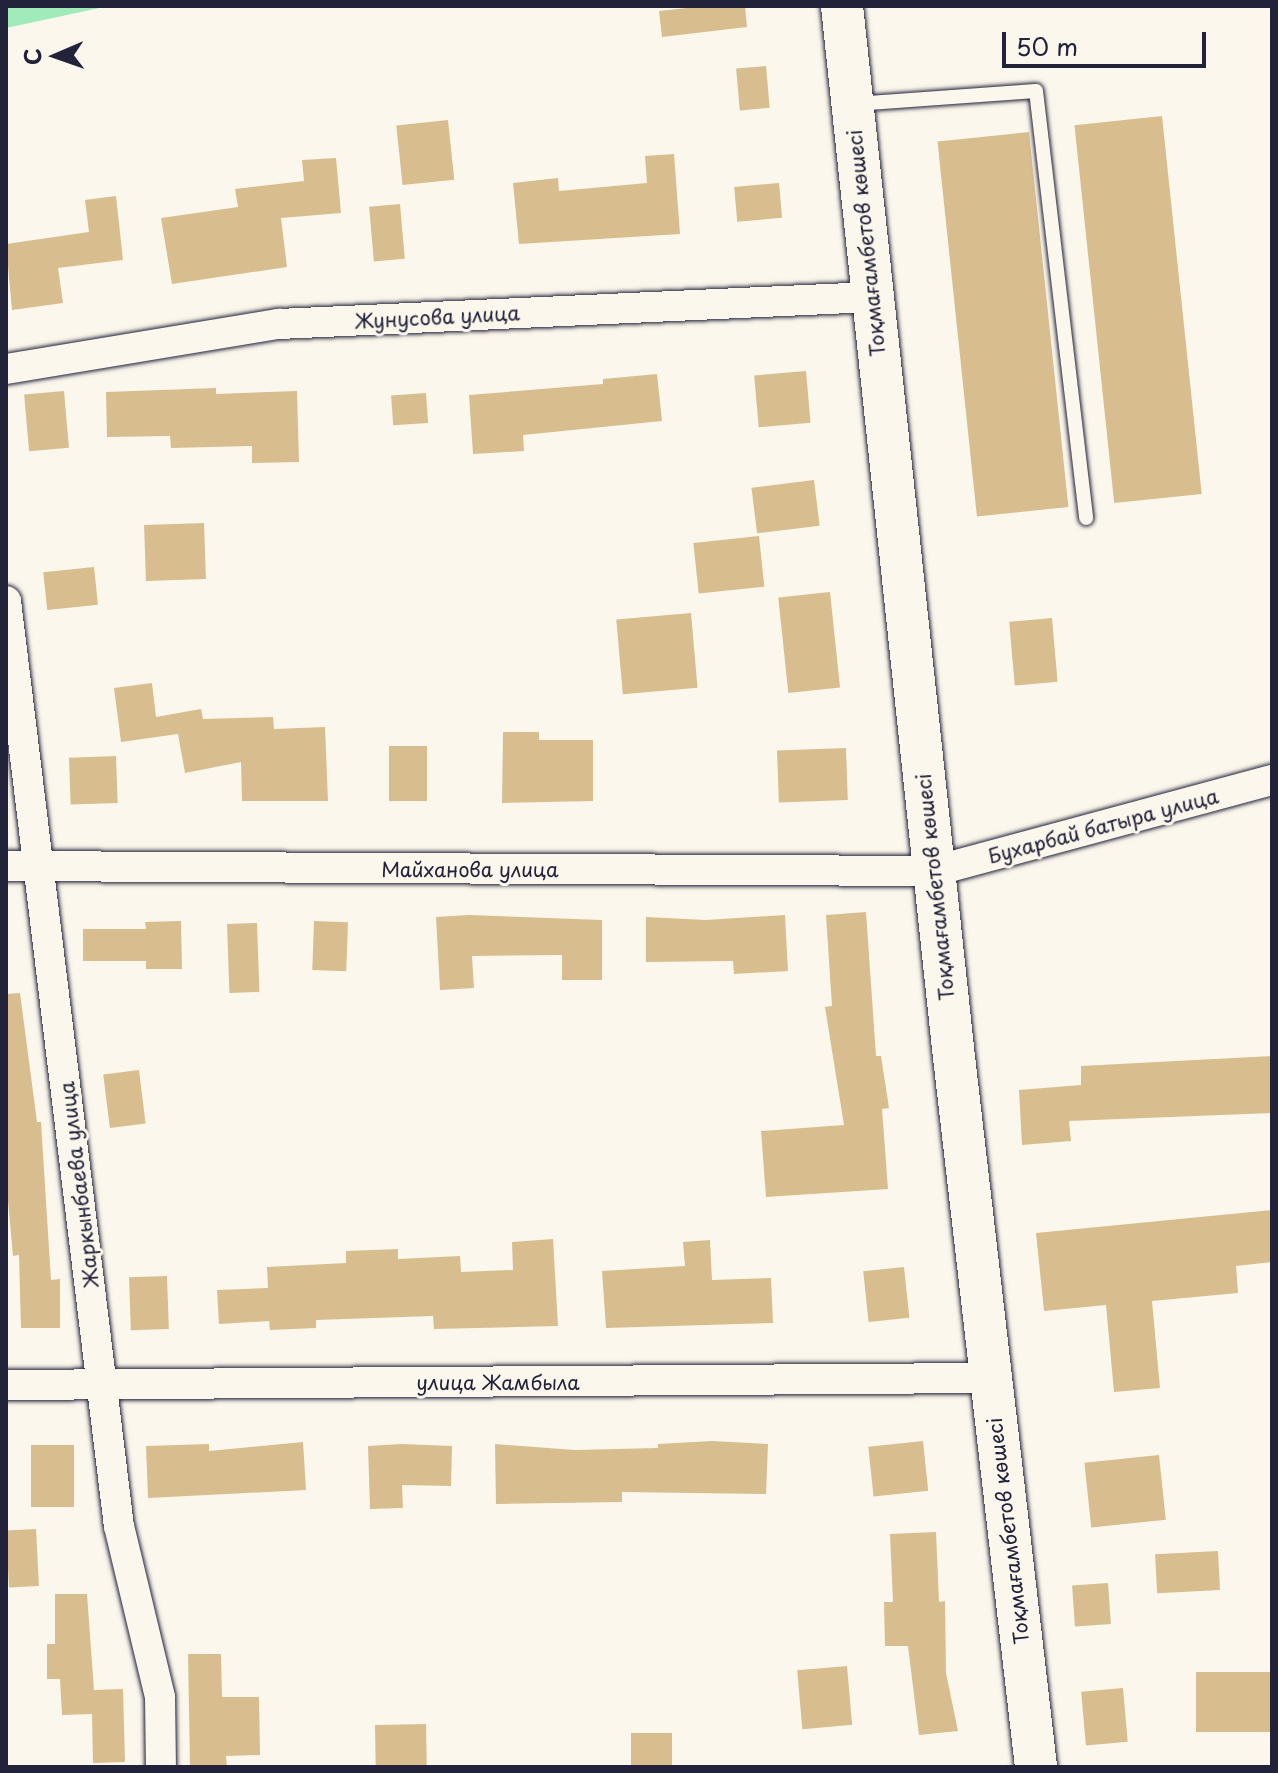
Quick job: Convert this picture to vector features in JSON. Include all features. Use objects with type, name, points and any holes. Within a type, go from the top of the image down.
[{"type":"street","name":"Тоқмағамбетов көшесі","points":[[842,6],[934,871],[1036,1767]]},
{"type":"street","name":"Жунусова улица","points":[[6,369],[279,324],[871,297]]},
{"type":"street","name":"Жаркынбаева улица","points":[[6,601],[119,1526],[160,1697],[161,1767]]},
{"type":"street","name":"Бухарбай батыра улица","points":[[934,871],[1272,780]]},
{"type":"street","name":"Майханова улица","points":[[6,866],[934,871]]},
{"type":"street","name":"улица Жамбыла","points":[[6,1385],[991,1378]]},
{"type":"lane","points":[[851,104],[1036,91],[1086,518]]},
{"type":"green space","points":[[6,6],[109,6],[6,28]]},
{"type":"building","points":[[745,6],[747,27],[662,37],[659,11]]},
{"type":"building","points":[[766,66],[770,108],[740,110],[736,69]]},
{"type":"building","points":[[1162,116],[1202,494],[1114,503],[1074,125]]},
{"type":"building","points":[[448,120],[454,180],[403,185],[396,125]]},
{"type":"building","points":[[1029,132],[1068,507],[977,517],[938,142]]},
{"type":"building","points":[[674,154],[680,234],[519,244],[513,183],[558,178],[559,191],[647,183],[645,156]]},
{"type":"building","points":[[336,158],[341,213],[281,218],[287,267],[172,284],[161,218],[238,207],[235,189],[304,181],[302,160]]},
{"type":"building","points":[[779,183],[782,218],[737,222],[734,187]]},
{"type":"building","points":[[116,196],[123,260],[58,268],[63,303],[12,310],[6,244],[89,232],[85,200]]},
{"type":"building","points":[[400,204],[405,259],[374,261],[369,207]]},
{"type":"building","points":[[806,371],[811,423],[759,427],[754,376]]},
{"type":"building","points":[[657,374],[662,421],[523,435],[524,451],[473,454],[469,395],[603,384],[603,379]]},
{"type":"building","points":[[216,388],[216,394],[297,391],[299,462],[252,463],[252,446],[171,448],[170,436],[107,437],[106,392]]},
{"type":"building","points":[[64,391],[69,448],[29,451],[24,394]]},
{"type":"building","points":[[426,393],[428,423],[393,425],[391,395]]},
{"type":"building","points":[[814,480],[820,526],[757,533],[751,488]]},
{"type":"building","points":[[204,523],[206,579],[146,581],[144,525]]},
{"type":"building","points":[[759,536],[764,587],[699,594],[693,543]]},
{"type":"building","points":[[94,567],[98,605],[47,610],[43,572]]},
{"type":"building","points":[[830,592],[840,687],[788,693],[778,597]]},
{"type":"building","points":[[691,613],[698,688],[623,694],[616,620]]},
{"type":"building","points":[[1052,618],[1058,682],[1015,686],[1009,622]]},
{"type":"building","points":[[152,683],[156,717],[201,709],[203,719],[273,717],[274,729],[325,727],[328,801],[242,801],[241,762],[185,773],[178,734],[121,742],[114,688]]},
{"type":"building","points":[[503,732],[539,732],[539,740],[593,740],[593,801],[502,803]]},
{"type":"building","points":[[389,746],[427,746],[427,801],[389,801]]},
{"type":"building","points":[[846,748],[848,800],[779,802],[777,750]]},
{"type":"building","points":[[116,756],[118,803],[71,805],[69,758]]},
{"type":"building","points":[[866,912],[876,1056],[881,1056],[889,1108],[882,1109],[888,1189],[766,1197],[761,1131],[844,1125],[825,1007],[832,1006],[826,915]]},
{"type":"building","points":[[469,915],[602,920],[602,980],[562,980],[562,955],[472,956],[474,988],[440,990],[436,917]]},
{"type":"building","points":[[785,915],[788,971],[734,974],[733,961],[646,962],[646,917],[706,920]]},
{"type":"building","points":[[181,921],[182,969],[146,969],[146,961],[83,961],[83,929],[146,929],[145,922]]},
{"type":"building","points":[[314,921],[348,922],[346,971],[312,970]]},
{"type":"building","points":[[257,923],[259,992],[229,993],[227,924]]},
{"type":"building","points":[[20,993],[37,1122],[41,1122],[51,1280],[60,1279],[60,1328],[21,1328],[19,1255],[13,1256],[6,1179],[6,994]]},
{"type":"building","points":[[1272,1056],[1272,1113],[1069,1121],[1071,1141],[1022,1145],[1019,1090],[1081,1085],[1081,1066]]},
{"type":"building","points":[[139,1070],[146,1124],[110,1128],[103,1074]]},
{"type":"building","points":[[1272,1210],[1272,1262],[1236,1266],[1238,1293],[1152,1301],[1160,1388],[1114,1392],[1106,1305],[1044,1311],[1036,1233]]},
{"type":"building","points":[[553,1239],[558,1326],[434,1329],[433,1316],[316,1320],[316,1328],[270,1330],[269,1321],[219,1324],[217,1290],[268,1288],[267,1267],[346,1263],[346,1251],[398,1249],[398,1259],[460,1256],[461,1272],[513,1270],[512,1242]]},
{"type":"building","points":[[710,1240],[712,1280],[771,1278],[773,1323],[606,1328],[602,1271],[685,1266],[683,1242]]},
{"type":"building","points":[[904,1267],[909,1318],[869,1322],[863,1271]]},
{"type":"building","points":[[167,1276],[169,1329],[131,1330],[129,1277]]},
{"type":"building","points":[[712,1441],[768,1444],[766,1494],[622,1492],[622,1502],[496,1504],[495,1444],[575,1450],[658,1448],[658,1444]]},
{"type":"building","points":[[923,1441],[928,1491],[874,1496],[868,1447]]},
{"type":"building","points":[[303,1442],[306,1490],[148,1498],[146,1446],[209,1444],[209,1451]]},
{"type":"building","points":[[31,1445],[74,1445],[74,1507],[31,1507]]},
{"type":"building","points":[[368,1446],[452,1446],[451,1486],[402,1485],[403,1508],[370,1509]]},
{"type":"building","points":[[1159,1455],[1166,1520],[1091,1527],[1084,1463]]},
{"type":"building","points":[[36,1529],[39,1586],[9,1587],[6,1531]]},
{"type":"building","points":[[936,1532],[939,1602],[945,1601],[946,1673],[958,1731],[919,1735],[908,1646],[885,1646],[884,1602],[893,1602],[890,1534]]},
{"type":"building","points":[[1218,1551],[1220,1590],[1157,1593],[1155,1554]]},
{"type":"building","points":[[1108,1583],[1111,1624],[1075,1626],[1072,1586]]},
{"type":"building","points":[[55,1594],[87,1594],[94,1690],[123,1689],[125,1762],[93,1763],[92,1714],[62,1715],[60,1679],[47,1679],[47,1644],[55,1644]]},
{"type":"building","points":[[188,1654],[221,1654],[222,1697],[259,1697],[260,1755],[226,1756],[227,1767],[190,1767]]},
{"type":"building","points":[[847,1666],[852,1725],[802,1729],[797,1670]]},
{"type":"building","points":[[1196,1672],[1272,1672],[1272,1732],[1196,1732]]},
{"type":"building","points":[[1123,1688],[1128,1742],[1086,1745],[1081,1692]]},
{"type":"building","points":[[426,1724],[427,1767],[376,1767],[375,1725]]},
{"type":"building","points":[[631,1733],[672,1733],[672,1767],[631,1767]]}]
